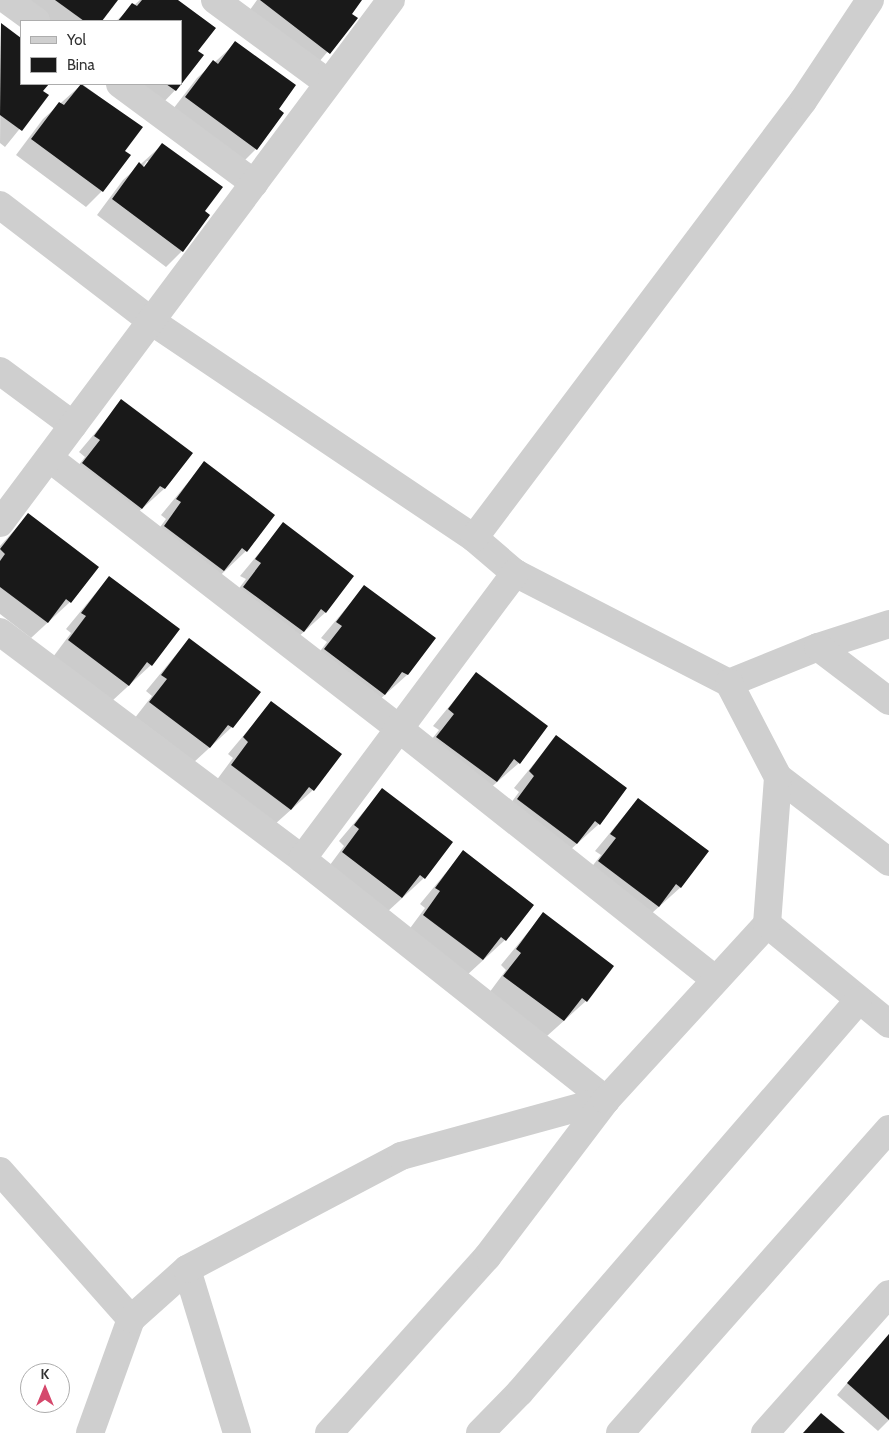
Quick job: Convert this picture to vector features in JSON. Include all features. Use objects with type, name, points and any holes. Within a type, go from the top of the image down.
[{"type":"street","points":[[7,0],[35,20]]},
{"type":"street","points":[[215,0],[328,83]]},
{"type":"street","points":[[0,523],[391,0]]},
{"type":"street","points":[[474,538],[803,101],[870,0]]},
{"type":"street","points":[[121,85],[254,183]]},
{"type":"street","points":[[0,205],[151,321],[474,538],[515,573],[730,683],[778,777],[889,862]]},
{"type":"street","points":[[0,371],[74,425]]},
{"type":"street","points":[[49,458],[398,728],[715,979]]},
{"type":"street","points":[[302,859],[515,573]]},
{"type":"street","points":[[730,683],[818,648],[889,624]]},
{"type":"street","points":[[0,632],[302,859],[606,1100]]},
{"type":"street","points":[[818,648],[889,701]]},
{"type":"street","points":[[329,1433],[488,1257],[606,1100],[715,979],[768,924],[778,777]]},
{"type":"street","points":[[768,924],[858,1001],[889,1024]]},
{"type":"street","points":[[480,1433],[520,1392],[858,1001]]},
{"type":"street","points":[[90,1433],[131,1319],[187,1269],[400,1156],[606,1100]]},
{"type":"street","points":[[620,1433],[889,1130]]},
{"type":"street","points":[[0,1170],[131,1319]]},
{"type":"street","points":[[187,1269],[237,1433]]},
{"type":"street","points":[[765,1433],[889,1294]]},
{"type":"building","points":[[55,0],[118,0],[103,20],[83,20]]},
{"type":"building","points":[[142,0],[178,0],[216,28],[198,51],[204,55],[182,83],[182,20],[119,20],[132,3],[137,6]]},
{"type":"building","points":[[260,0],[362,0],[352,14],[358,18],[330,54]]},
{"type":"building","points":[[1,23],[20,37],[20,85],[48,85],[43,91],[49,95],[22,131],[0,115]]},
{"type":"building","points":[[235,41],[296,85],[279,109],[284,113],[257,150],[185,97],[213,60],[218,64]]},
{"type":"building","points":[[80,85],[82,85],[143,127],[125,151],[131,155],[103,192],[31,139],[59,102],[64,105]]},
{"type":"building","points":[[167,85],[181,85],[176,91]]},
{"type":"building","points":[[162,143],[223,187],[205,211],[210,215],[183,252],[112,199],[139,162],[144,167]]},
{"type":"building","points":[[121,399],[193,453],[165,489],[160,486],[142,509],[82,463],[100,440],[94,436]]},
{"type":"building","points":[[204,461],[275,515],[247,552],[242,548],[224,571],[164,526],[181,502],[176,499]]},
{"type":"building","points":[[28,513],[99,567],[71,603],[66,599],[48,623],[0,587],[0,561],[5,554],[0,549]]},
{"type":"building","points":[[283,522],[354,576],[326,613],[321,609],[304,632],[243,587],[261,563],[255,559]]},
{"type":"building","points":[[109,576],[180,629],[152,666],[147,662],[129,686],[68,640],[86,616],[81,613]]},
{"type":"building","points":[[364,585],[436,638],[408,675],[402,672],[385,695],[324,649],[342,626],[336,622]]},
{"type":"building","points":[[189,638],[261,692],[233,728],[228,725],[210,748],[149,702],[167,679],[161,675]]},
{"type":"building","points":[[476,672],[548,726],[520,764],[514,759],[497,782],[436,737],[454,714],[448,709]]},
{"type":"building","points":[[271,701],[342,754],[314,791],[309,787],[291,810],[231,765],[248,742],[243,737]]},
{"type":"building","points":[[556,735],[627,788],[600,825],[595,821],[577,844],[517,799],[534,776],[529,771]]},
{"type":"building","points":[[382,788],[453,842],[425,879],[420,875],[402,898],[342,852],[359,829],[354,825]]},
{"type":"building","points":[[638,798],[709,851],[681,888],[676,884],[659,907],[598,861],[616,838],[610,834]]},
{"type":"building","points":[[463,850],[534,905],[506,941],[501,937],[483,960],[423,915],[440,891],[435,888]]},
{"type":"building","points":[[543,912],[614,966],[587,1002],[582,998],[564,1021],[503,976],[521,953],[516,949]]},
{"type":"building","points":[[889,1334],[889,1420],[847,1383]]},
{"type":"building","points":[[821,1413],[845,1433],[803,1433]]}]
